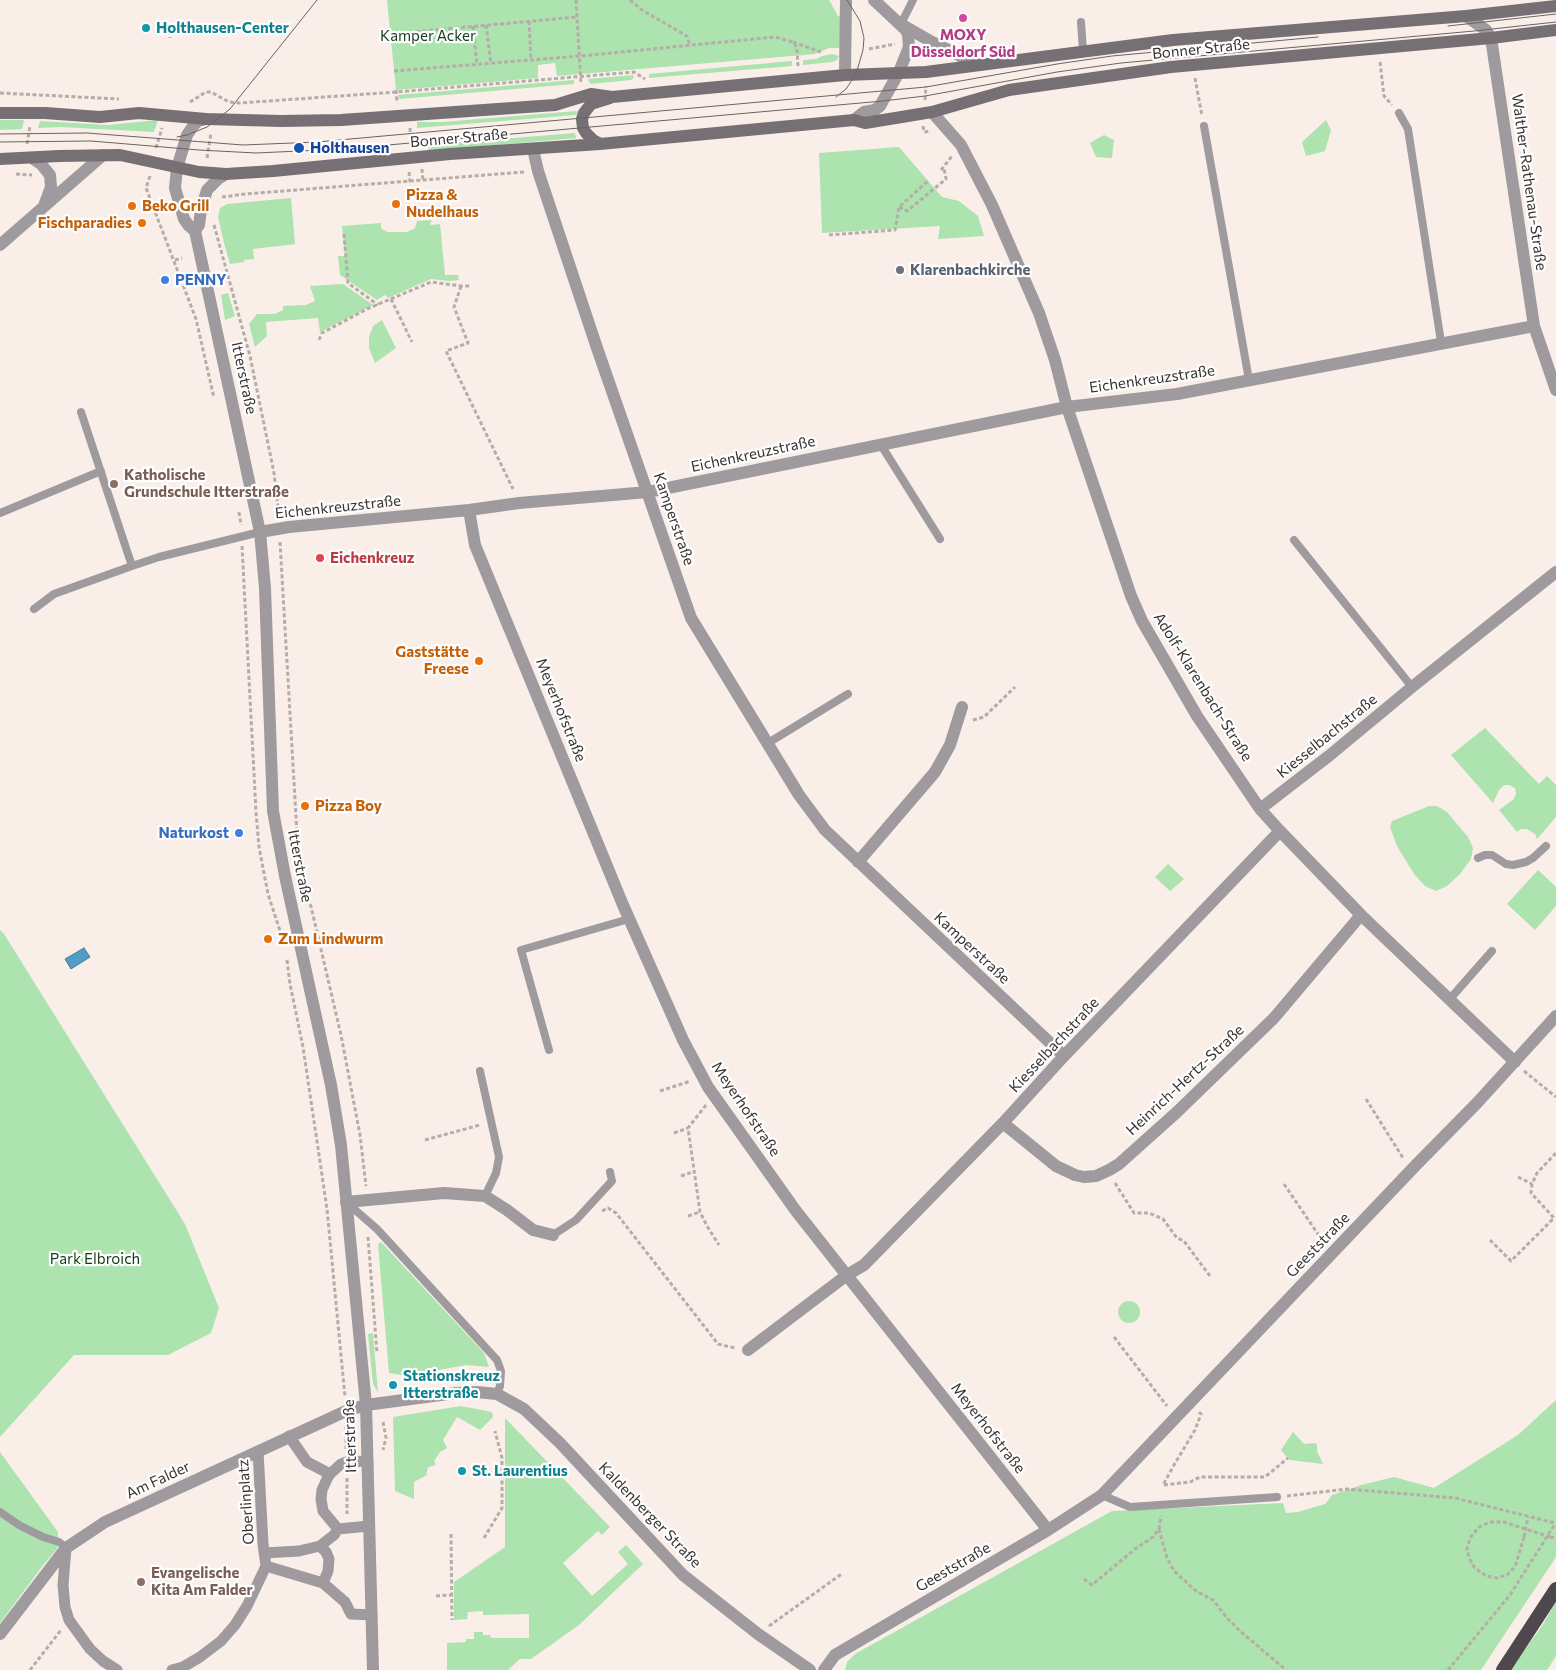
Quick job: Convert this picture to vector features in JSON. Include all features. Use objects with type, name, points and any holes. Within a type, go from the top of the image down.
[{"type":"highway","points":[[1503,1670],[1556,1589]]},
{"type":"main road","name":"Bonner Straße","points":[[0,113],[45,113],[100,117],[139,113],[206,119],[338,121],[398,115],[555,105],[597,94],[612,97],[845,75],[932,71],[1173,40],[1466,16],[1556,6]]},
{"type":"main road","name":"Bonner Straße","points":[[3,157],[32,158],[103,154],[138,158],[199,172],[226,174],[273,172],[420,157],[600,144],[854,120],[865,123],[932,112],[1009,90],[1171,67],[1491,38],[1556,30]]},
{"type":"main road","points":[[600,144],[586,133],[582,119],[591,104],[612,97]]},
{"type":"street","points":[[845,75],[846,0]]},
{"type":"street","name":"Bonner Straße","points":[[874,0],[901,24],[932,42],[979,65]]},
{"type":"street","points":[[1466,16],[1486,30],[1491,38]]},
{"type":"street","name":"Bonner Straße","points":[[854,120],[864,112],[875,110],[880,106],[899,72],[909,46],[908,35],[901,24]]},
{"type":"street","name":"Walther-Rathenau-Straße","points":[[1491,38],[1534,326],[1556,390]]},
{"type":"street","name":"Adolf-Klarenbach-Straße","points":[[932,112],[961,145],[992,205],[1039,313],[1055,360],[1067,407],[1131,596],[1142,621],[1197,716],[1260,809],[1280,831],[1361,915],[1514,1062]]},
{"type":"street","name":"Itterstraße","points":[[206,119],[198,122],[190,130],[177,168],[176,188],[184,219],[188,226],[195,231],[260,532],[265,588],[273,811],[285,876],[331,1085],[341,1144],[366,1405],[373,1670]]},
{"type":"street","name":"Kamperstraße","points":[[533,149],[538,171],[597,348],[691,618],[768,744],[811,812],[825,830],[1064,1056]]},
{"type":"street","points":[[0,245],[103,154]]},
{"type":"street","points":[[32,158],[41,164],[50,175],[51,187],[44,205]]},
{"type":"street","name":"Itterstraße","points":[[195,231],[199,225],[207,190],[226,174]]},
{"type":"street","name":"Eichenkreuzstraße","points":[[260,532],[299,526],[469,510],[519,503],[648,492],[1067,407],[1177,394],[1441,342],[1534,326]]},
{"type":"street","name":"Meyerhofstraße","points":[[469,510],[475,546],[629,919],[683,1040],[703,1077],[714,1096],[796,1211],[1048,1530]]},
{"type":"street","name":"Kiesselbachstraße","points":[[1260,809],[1337,750],[1412,687],[1556,572]]},
{"type":"street","points":[[858,862],[935,772],[950,745],[962,707]]},
{"type":"street","name":"Kiesselbachstraße","points":[[847,1275],[864,1265],[1004,1123],[1064,1056],[1280,831]]},
{"type":"street","name":"Heinrich-Hertz-Straße","points":[[1004,1123],[1056,1166],[1076,1175],[1084,1177],[1096,1176],[1109,1170],[1119,1164],[1177,1112],[1274,1018],[1361,915]]},
{"type":"street","name":"Geeststraße","points":[[824,1670],[835,1655],[1048,1530],[1102,1496],[1556,1016]]},
{"type":"street","points":[[346,1202],[444,1194],[485,1196],[533,1230],[553,1236]]},
{"type":"street","points":[[748,1350],[847,1275]]},
{"type":"street","name":"Kaldenberger Straße","points":[[366,1405],[476,1392],[497,1394],[524,1409],[577,1462],[683,1576],[758,1634],[810,1670]]},
{"type":"street","name":"Am Falder","points":[[0,1634],[66,1548],[105,1522],[289,1436],[346,1411],[366,1405]]},
{"type":"street","points":[[289,1436],[306,1462],[330,1474]]},
{"type":"street","name":"Oberlinplatz","points":[[258,1450],[266,1566]]},
{"type":"street","points":[[343,1529],[323,1511],[322,1490],[330,1474],[341,1464],[368,1461]]},
{"type":"street","points":[[323,1583],[328,1571],[329,1559],[326,1552],[320,1546],[343,1529],[369,1526]]},
{"type":"street","name":"Oberlinplatz","points":[[264,1552],[298,1551],[320,1546]]},
{"type":"street","points":[[66,1548],[63,1585],[65,1607],[69,1620],[90,1649],[117,1670]]},
{"type":"street","points":[[172,1670],[183,1667],[200,1658],[221,1641],[235,1625],[247,1606],[266,1566],[323,1583],[345,1602],[351,1614],[372,1615]]},
{"type":"lane","points":[[901,24],[913,0]]},
{"type":"lane","points":[[1081,22],[1083,51]]},
{"type":"lane","points":[[1399,113],[1408,129],[1441,342]]},
{"type":"lane","points":[[1204,126],[1249,380]]},
{"type":"lane","points":[[81,412],[132,566]]},
{"type":"lane","points":[[881,445],[940,539]]},
{"type":"lane","points":[[0,513],[101,471]]},
{"type":"lane","points":[[34,609],[54,594],[158,557],[260,532]]},
{"type":"lane","points":[[1294,540],[1412,687]]},
{"type":"lane","points":[[768,744],[848,694]]},
{"type":"lane","points":[[1478,858],[1492,855],[1513,866],[1533,858],[1546,846]]},
{"type":"lane","points":[[549,1050],[521,950],[629,919]]},
{"type":"lane","points":[[1449,1000],[1492,951]]},
{"type":"lane","points":[[480,1070],[499,1157],[499,1166],[485,1196]]},
{"type":"lane","points":[[553,1236],[576,1220],[612,1181],[610,1172]]},
{"type":"lane","points":[[346,1202],[367,1219],[497,1360],[502,1371],[497,1394]]},
{"type":"lane","points":[[1102,1496],[1130,1507],[1277,1497]]},
{"type":"lane","points":[[0,1512],[19,1525],[58,1542],[66,1548]]},
{"type":"path","points":[[576,0],[582,97]]},
{"type":"path","points":[[630,0],[642,10],[686,36],[690,46]]},
{"type":"path","points":[[390,34],[577,17]]},
{"type":"path","points":[[529,21],[531,61]]},
{"type":"path","points":[[486,25],[491,64]]},
{"type":"path","points":[[474,26],[477,65]]},
{"type":"path","points":[[942,33],[949,30],[974,36],[979,41]]},
{"type":"path","points":[[394,71],[531,61],[775,37],[821,52]]},
{"type":"path","points":[[793,42],[797,48],[799,79]]},
{"type":"path","points":[[869,49],[900,43]]},
{"type":"path","points":[[199,97],[206,92],[211,92],[234,104],[634,72],[640,76]]},
{"type":"path","points":[[1382,72],[1384,96],[1399,113]]},
{"type":"path","points":[[925,99],[926,84]]},
{"type":"path","points":[[1197,90],[1200,104]]},
{"type":"path","points":[[396,91],[400,126],[410,126],[412,149],[420,148],[423,181]]},
{"type":"path","points":[[0,93],[86,98]]},
{"type":"path","points":[[27,144],[30,128]]},
{"type":"path","points":[[156,150],[161,131]]},
{"type":"path","points":[[208,155],[211,138]]},
{"type":"path","points":[[899,207],[907,211],[946,179],[944,168]]},
{"type":"path","points":[[409,172],[410,182]]},
{"type":"path","points":[[219,199],[224,196],[245,194],[528,172]]},
{"type":"path","points":[[14,174],[40,175]]},
{"type":"path","points":[[150,174],[146,188],[193,303],[216,403]]},
{"type":"path","points":[[366,176],[367,185]]},
{"type":"path","points":[[829,235],[895,230],[899,207],[929,180]]},
{"type":"path","points":[[237,190],[245,194]]},
{"type":"path","points":[[214,223],[250,356],[274,473],[279,518]]},
{"type":"path","points":[[344,234],[348,284],[378,304]]},
{"type":"path","points":[[175,260],[182,258]]},
{"type":"path","points":[[319,340],[322,333],[378,304],[431,282],[471,286]]},
{"type":"path","points":[[461,286],[454,306],[468,343],[446,351],[519,503]]},
{"type":"path","points":[[391,299],[412,342]]},
{"type":"path","points":[[270,498],[277,496]]},
{"type":"path","points":[[280,541],[298,851],[341,1035],[360,1135],[366,1190]]},
{"type":"path","points":[[958,724],[984,717],[1016,687]]},
{"type":"path","points":[[1514,1062],[1556,1097]]},
{"type":"path","points":[[660,1091],[703,1077]]},
{"type":"path","points":[[674,1133],[688,1128],[714,1096]]},
{"type":"path","points":[[1366,1099],[1411,1171]]},
{"type":"path","points":[[425,1140],[492,1122]]},
{"type":"path","points":[[688,1128],[700,1212],[719,1245]]},
{"type":"path","points":[[1490,1240],[1511,1261],[1554,1218],[1531,1193],[1532,1184],[1537,1173],[1556,1153]]},
{"type":"path","points":[[1109,1170],[1134,1213],[1149,1213],[1163,1219],[1177,1238],[1184,1241],[1210,1276]]},
{"type":"path","points":[[681,1176],[694,1172]]},
{"type":"path","points":[[1518,1177],[1532,1184]]},
{"type":"path","points":[[1284,1184],[1332,1254]]},
{"type":"path","points":[[599,1212],[608,1208],[616,1214],[718,1344],[748,1350]]},
{"type":"path","points":[[688,1216],[700,1212]]},
{"type":"path","points":[[367,1219],[378,1354]]},
{"type":"path","points":[[1114,1338],[1176,1418]]},
{"type":"path","points":[[1190,1403],[1202,1414],[1195,1430],[1163,1485],[1190,1482],[1200,1478],[1265,1477],[1288,1458]]},
{"type":"path","points":[[382,1415],[386,1438]]},
{"type":"path","points":[[343,1529],[346,1425]]},
{"type":"path","points":[[484,1538],[502,1508],[502,1458],[495,1431]]},
{"type":"path","points":[[501,1477],[561,1475],[577,1462]]},
{"type":"path","points":[[1277,1497],[1347,1489],[1455,1498],[1556,1523],[1510,1595],[1448,1670]]},
{"type":"path","points":[[1160,1505],[1159,1529],[1167,1558],[1174,1571],[1196,1591],[1212,1600],[1240,1631],[1286,1670]]},
{"type":"path","points":[[1528,1517],[1524,1537],[1515,1567],[1507,1575],[1497,1578],[1486,1576],[1474,1567],[1468,1558],[1467,1549],[1470,1538],[1479,1527],[1490,1522],[1504,1522],[1556,1538]]},
{"type":"path","points":[[1084,1579],[1092,1585],[1135,1549],[1153,1537],[1159,1529]]},
{"type":"path","points":[[452,1534],[452,1620]]},
{"type":"path","points":[[758,1634],[843,1573]]},
{"type":"path","points":[[436,1596],[452,1596]]},
{"type":"path","points":[[30,1670],[69,1620]]},
{"type":"green space","name":"Kamper Acker","points":[[387,0],[829,0],[838,16],[842,17],[841,48],[829,48],[815,54],[557,76],[555,63],[538,65],[538,78],[396,90]]},
{"type":"green space","points":[[832,54],[839,56],[837,60],[803,65],[803,60],[816,59]]},
{"type":"green space","points":[[792,61],[792,66],[649,78],[649,74]]},
{"type":"green space","points":[[633,75],[634,78],[631,80],[591,84],[588,79]]},
{"type":"green space","points":[[574,80],[574,84],[399,99],[398,95]]},
{"type":"green space","points":[[577,111],[576,115],[417,128],[417,122],[442,122]]},
{"type":"green space","points":[[0,120],[24,120],[22,129],[0,130]]},
{"type":"green space","points":[[158,120],[154,132],[61,127],[38,128],[40,121],[108,125]]},
{"type":"green space","points":[[1326,120],[1331,130],[1325,151],[1306,156],[1302,142]]},
{"type":"green space","points":[[575,133],[576,138],[429,151],[428,145]]},
{"type":"green space","points":[[1104,135],[1114,140],[1112,158],[1096,157],[1090,143]]},
{"type":"green space","points":[[899,147],[942,197],[959,201],[978,216],[984,236],[938,239],[940,226],[822,233],[819,153]]},
{"type":"green space","points":[[291,198],[295,244],[253,249],[254,259],[230,264],[218,217],[220,208],[227,204]]},
{"type":"green space","points":[[432,220],[431,225],[440,224],[445,275],[458,275],[459,280],[431,279],[388,298],[385,295],[377,300],[340,275],[338,256],[345,256],[342,226],[381,223],[381,228],[387,232],[407,232],[415,228],[417,221]]},
{"type":"green space","points":[[343,284],[373,305],[320,332],[318,318],[266,322],[267,336],[255,347],[249,324],[257,314],[275,314],[283,310],[283,306],[306,305],[315,301],[310,286]]},
{"type":"green space","points":[[228,293],[235,316],[225,320],[221,295]]},
{"type":"green space","points":[[382,320],[396,348],[375,363],[369,348],[369,337],[373,326]]},
{"type":"green space","points":[[1485,728],[1539,784],[1547,776],[1556,785],[1556,817],[1537,839],[1535,834],[1527,829],[1521,829],[1517,832],[1499,810],[1514,799],[1515,788],[1504,785],[1499,790],[1493,803],[1451,755]]},
{"type":"green space","points":[[1429,806],[1437,806],[1447,812],[1468,837],[1473,848],[1471,859],[1460,874],[1447,886],[1436,891],[1425,886],[1414,874],[1397,846],[1390,827],[1392,821]]},
{"type":"green space","points":[[1168,864],[1184,879],[1170,891],[1155,877]]},
{"type":"green space","points":[[1538,870],[1556,887],[1556,906],[1535,930],[1507,904]]},
{"type":"green space","name":"Park Elbroich","points":[[0,930],[185,1224],[219,1308],[211,1333],[168,1355],[74,1355],[0,1437]]},
{"type":"green space","points":[[381,1242],[484,1353],[489,1367],[466,1365],[407,1376],[389,1373],[378,1244]]},
{"type":"green space","points":[[1129,1301],[1137,1304],[1140,1312],[1137,1320],[1129,1323],[1121,1320],[1118,1312],[1121,1304]]},
{"type":"green space","points":[[373,1333],[378,1393],[373,1384],[368,1334]]},
{"type":"green space","points":[[1556,1400],[1556,1557],[1481,1670],[845,1670],[847,1662],[855,1654],[1112,1511],[1283,1503],[1286,1513],[1298,1512],[1325,1504],[1332,1495],[1361,1485],[1394,1477],[1434,1488],[1518,1435]]},
{"type":"green space","points":[[461,1406],[492,1412],[493,1417],[480,1430],[457,1417],[443,1440],[447,1448],[440,1452],[434,1461],[436,1465],[428,1467],[426,1476],[414,1482],[414,1499],[395,1491],[393,1417]]},
{"type":"green space","points":[[505,1418],[610,1527],[602,1535],[598,1531],[563,1563],[592,1596],[628,1564],[618,1552],[626,1545],[643,1564],[579,1625],[531,1659],[520,1659],[508,1670],[447,1670],[447,1643],[466,1642],[466,1639],[474,1639],[474,1632],[483,1632],[483,1635],[490,1635],[491,1638],[529,1638],[529,1614],[483,1615],[483,1611],[468,1612],[467,1619],[454,1620],[454,1582],[505,1547]]},
{"type":"green space","points":[[1293,1432],[1304,1444],[1317,1444],[1317,1451],[1323,1464],[1290,1460],[1286,1456],[1281,1450]]},
{"type":"green space","points":[[0,1452],[58,1532],[57,1549],[0,1623]]},
{"type":"green space","points":[[1556,1602],[1556,1656],[1547,1670],[1510,1670],[1542,1626]]},
{"type":"water","points":[[84,948],[90,957],[71,969],[65,959]]},
{"type":"tram line","points":[[177,137],[207,127],[230,109],[317,0]]},
{"type":"tram line","points":[[836,97],[846,89],[856,74],[863,50],[864,38],[860,21],[847,0]]},
{"type":"tram line","points":[[1448,26],[1556,14]]},
{"type":"tram line","points":[[0,142],[91,141],[256,153],[343,149],[883,101],[925,96],[1057,72],[1121,63],[1556,22]]},
{"type":"tram line","points":[[0,134],[87,133],[243,145],[317,142],[926,87],[1112,56],[1318,37]]},
{"type":"place","name":"MOXY Düsseldorf Süd","points":[[963,18]]},
{"type":"place","name":"Holthausen-Center","points":[[146,28]]},
{"type":"place","name":"Holthausen","points":[[299,148]]},
{"type":"place","name":"Pizza & Nudelhaus","points":[[396,204]]},
{"type":"place","name":"Beko Grill","points":[[132,206]]},
{"type":"place","name":"Fischparadies","points":[[142,223]]},
{"type":"place","name":"Klarenbachkirche","points":[[900,270]]},
{"type":"place","name":"PENNY","points":[[165,280]]},
{"type":"place","name":"Katholische Grundschule Itterstraße","points":[[114,484]]},
{"type":"place","name":"Eichenkreuz","points":[[320,558]]},
{"type":"place","name":"Gaststätte Freese","points":[[479,661]]},
{"type":"place","name":"Pizza Boy","points":[[305,806]]},
{"type":"place","name":"Naturkost","points":[[239,833]]},
{"type":"place","name":"Zum Lindwurm","points":[[268,939]]},
{"type":"place","name":"Stationskreuz Itterstraße","points":[[393,1385]]},
{"type":"place","name":"St. Laurentius","points":[[462,1471]]},
{"type":"place","name":"Evangelische Kita Am Falder","points":[[141,1582]]}]
